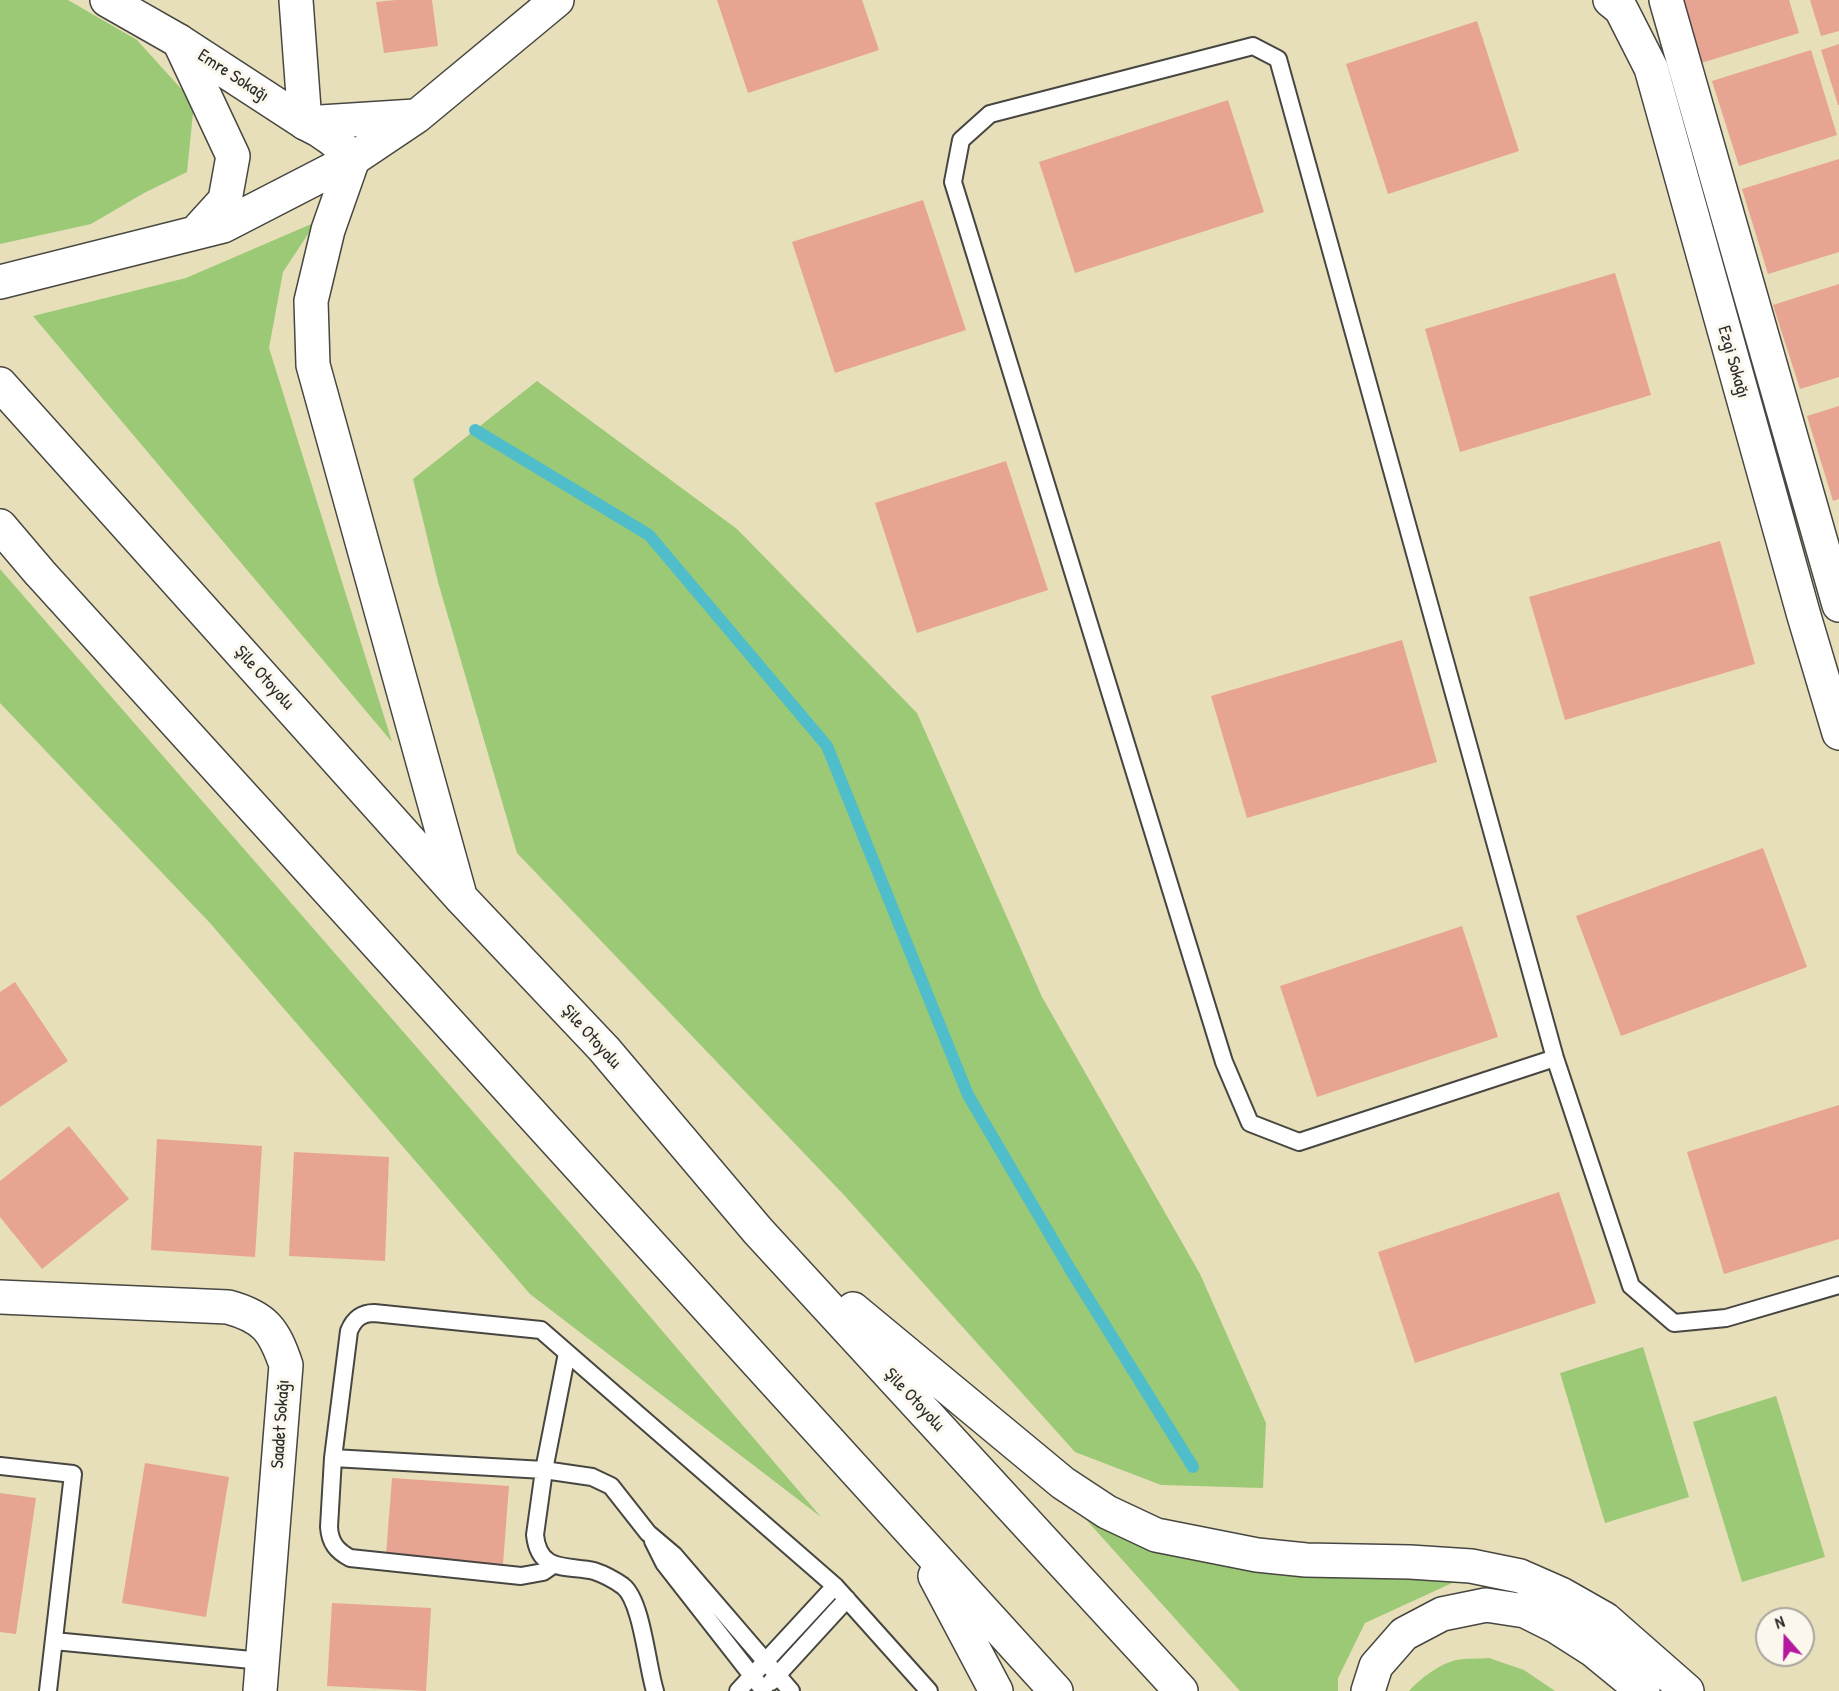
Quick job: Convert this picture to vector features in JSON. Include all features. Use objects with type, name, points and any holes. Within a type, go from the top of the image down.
[{"type":"main road","name":"Emre Sokağı","points":[[107,0],[179,41],[304,123],[322,131],[335,140],[353,159]]},
{"type":"main road","points":[[296,0],[304,123],[417,116]]},
{"type":"main road","points":[[0,282],[224,226],[353,159],[417,116],[557,0]]},
{"type":"main road","name":"Ezgi Sokağı","points":[[1610,0],[1621,9],[1651,68],[1804,616],[1839,733]]},
{"type":"main road","name":"Ezgi Sokağı","points":[[1666,0],[1839,605]]},
{"type":"main road","points":[[179,41],[233,156],[225,200],[194,234]]},
{"type":"main road","points":[[353,159],[328,230],[311,301],[313,365],[462,899]]},
{"type":"main road","name":"Şile Otoyolu","points":[[0,384],[462,899],[604,1049],[758,1231],[1181,1691]]},
{"type":"main road","points":[[0,526],[40,573],[1056,1691]]},
{"type":"main road","points":[[758,1231],[1063,1483],[1107,1512],[1156,1535],[1257,1555],[1306,1560],[1471,1566],[1520,1576],[1561,1594],[1605,1619],[1687,1691]]},
{"type":"main road","name":"Saadet Sokağı","points":[[0,1297],[228,1307],[249,1313],[265,1324],[278,1343],[286,1365],[261,1676]]},
{"type":"main road","points":[[914,1535],[996,1691]]},
{"type":"main road","points":[[1368,1691],[1376,1666],[1404,1634],[1442,1614],[1486,1605],[1525,1611],[1557,1627],[1593,1650],[1643,1691]]},
{"type":"lane","points":[[1555,1058],[1299,1142],[1250,1123],[1224,1062],[953,182],[961,140],[990,114],[1253,46],[1278,59],[1555,1058],[1631,1286],[1674,1323],[1726,1318],[1839,1285]]},
{"type":"lane","points":[[553,1565],[543,1572],[521,1576],[350,1558],[341,1553],[330,1537],[333,1458],[349,1331],[352,1323],[359,1316],[374,1313],[541,1330],[835,1586],[929,1691]]},
{"type":"lane","points":[[567,1353],[544,1470],[535,1535],[536,1545],[553,1565],[596,1572],[625,1587],[638,1611],[655,1691]]},
{"type":"lane","points":[[333,1458],[544,1470],[592,1477],[611,1486],[648,1533],[664,1563],[763,1691],[847,1599]]},
{"type":"lane","points":[[0,1466],[73,1474],[48,1691]]},
{"type":"lane","points":[[648,1533],[674,1556],[791,1691]]},
{"type":"lane","points":[[738,1691],[835,1586]]},
{"type":"lane","points":[[54,1641],[261,1676]]},
{"type":"green space","points":[[0,0],[68,0],[137,40],[194,103],[187,172],[144,193],[91,224],[0,244]]},
{"type":"green space","points":[[316,222],[283,272],[269,348],[392,742],[33,316],[186,278]]},
{"type":"green space","points":[[537,381],[737,529],[917,713],[1042,997],[1200,1274],[1266,1423],[1263,1488],[1161,1485],[1075,1452],[844,1195],[517,853],[438,582],[413,479]]},
{"type":"green space","points":[[0,569],[583,1238],[821,1517],[530,1294],[210,923],[0,703]]},
{"type":"green space","points":[[1643,1347],[1689,1497],[1605,1523],[1560,1373]]},
{"type":"green space","points":[[1776,1396],[1825,1557],[1742,1582],[1693,1422]]},
{"type":"green space","points":[[1082,1515],[1152,1549],[1321,1577],[1463,1578],[1365,1623],[1338,1678],[1338,1691],[1240,1691]]},
{"type":"green space","points":[[1489,1658],[1524,1670],[1555,1691],[1409,1691],[1431,1672],[1450,1662],[1460,1659]]},
{"type":"building","points":[[432,0],[438,46],[384,53],[376,2]]},
{"type":"building","points":[[717,0],[862,0],[879,50],[748,93]]},
{"type":"building","points":[[1681,0],[1789,0],[1799,33],[1701,63]]},
{"type":"building","points":[[1810,0],[1839,0],[1839,31],[1821,36]]},
{"type":"building","points":[[1477,21],[1519,151],[1388,194],[1346,64]]},
{"type":"building","points":[[1839,44],[1839,105],[1838,105],[1821,50]]},
{"type":"building","points":[[1811,50],[1837,135],[1739,166],[1712,81]]},
{"type":"building","points":[[1228,100],[1264,212],[1075,273],[1039,162]]},
{"type":"building","points":[[1839,159],[1839,252],[1768,274],[1742,189]]},
{"type":"building","points":[[923,200],[966,330],[835,373],[792,242]]},
{"type":"building","points":[[1615,273],[1651,395],[1460,452],[1425,329]]},
{"type":"building","points":[[1839,284],[1839,377],[1800,389],[1773,305]]},
{"type":"building","points":[[1839,406],[1839,499],[1833,501],[1807,416]]},
{"type":"building","points":[[1006,461],[1048,590],[917,633],[875,503]]},
{"type":"building","points":[[1720,541],[1755,664],[1565,720],[1529,597]]},
{"type":"building","points":[[1402,640],[1437,762],[1247,818],[1211,696]]},
{"type":"building","points":[[1763,848],[1807,967],[1621,1036],[1576,916]]},
{"type":"building","points":[[1462,926],[1498,1037],[1317,1097],[1280,986]]},
{"type":"building","points":[[15,982],[68,1061],[0,1107],[0,992]]},
{"type":"building","points":[[1839,1105],[1839,1239],[1724,1274],[1687,1152]]},
{"type":"building","points":[[69,1126],[129,1199],[42,1269],[0,1217],[0,1181]]},
{"type":"building","points":[[157,1139],[262,1146],[255,1257],[151,1250]]},
{"type":"building","points":[[294,1152],[389,1157],[385,1261],[289,1256]]},
{"type":"building","points":[[1559,1192],[1596,1303],[1415,1363],[1378,1252]]},
{"type":"building","points":[[145,1463],[229,1477],[206,1617],[122,1603]]},
{"type":"building","points":[[392,1478],[509,1486],[503,1564],[386,1555]]},
{"type":"building","points":[[0,1493],[36,1498],[16,1634],[0,1632]]},
{"type":"building","points":[[332,1603],[431,1608],[426,1691],[327,1686]]},
{"type":"waterway","points":[[475,430],[649,535],[827,746],[968,1095],[1070,1269],[1193,1467]]}]
